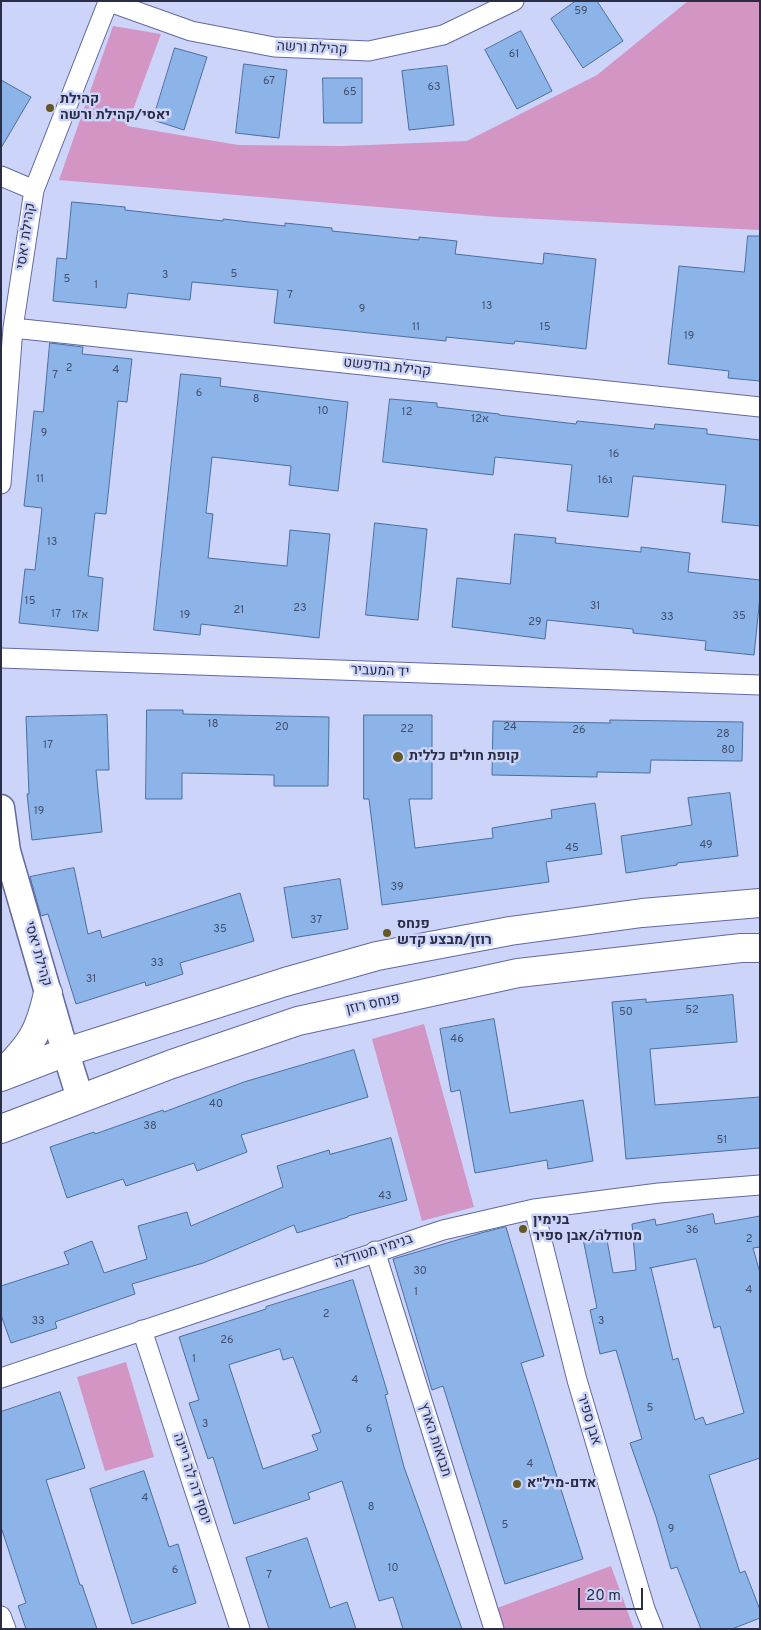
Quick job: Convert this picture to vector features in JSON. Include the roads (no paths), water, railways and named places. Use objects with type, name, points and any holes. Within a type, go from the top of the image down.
[{"type":"main road","points":[[1,1076],[66,1052],[285,982],[377,956],[538,927],[642,912],[756,899]]},
{"type":"main road","name":"פנחס רוזן","points":[[1,1129],[172,1064],[298,1022],[518,973],[753,945]]},
{"type":"main road","points":[[1,1076],[26,1050],[36,1033],[48,992]]},
{"type":"street","name":"קהילת ורשה","points":[[107,2],[191,31],[274,47],[369,51],[444,35],[514,1]]},
{"type":"street","name":"קהילת יאסי","points":[[1,484],[14,328],[34,190],[107,2]]},
{"type":"street","points":[[1,176],[34,190]]},
{"type":"street","name":"קהילת בודפשט","points":[[14,328],[760,407]]},
{"type":"street","name":"יד המעביר","points":[[1,658],[760,686]]},
{"type":"street","name":"קהילת יאסי","points":[[1,808],[4,852],[80,1098]]},
{"type":"street","name":"בנימין מטודלה","points":[[1,1378],[442,1230],[534,1208],[659,1193],[760,1185]]},
{"type":"street","name":"אבן ספיר","points":[[534,1208],[577,1380],[645,1609],[653,1629]]},
{"type":"street","name":"תבואות הארץ","points":[[375,1251],[494,1629]]},
{"type":"street","name":"יוסף דה לה ריינה","points":[[142,1330],[240,1629]]},
{"type":"street","points":[[1,1616],[6,1629]]},
{"type":"place","name":"קהילת יאסי/קהילת ורשה","points":[[50,108]]},
{"type":"place","name":"קופת חולים כללית","points":[[398,757]]},
{"type":"place","name":"פנחס רוזן/מבצע קדש","points":[[387,933]]},
{"type":"place","name":"בנימין מטודלה/אבן ספיר","points":[[523,1229]]},
{"type":"place","name":"אדם-מיל\"א","points":[[517,1484]]}]
